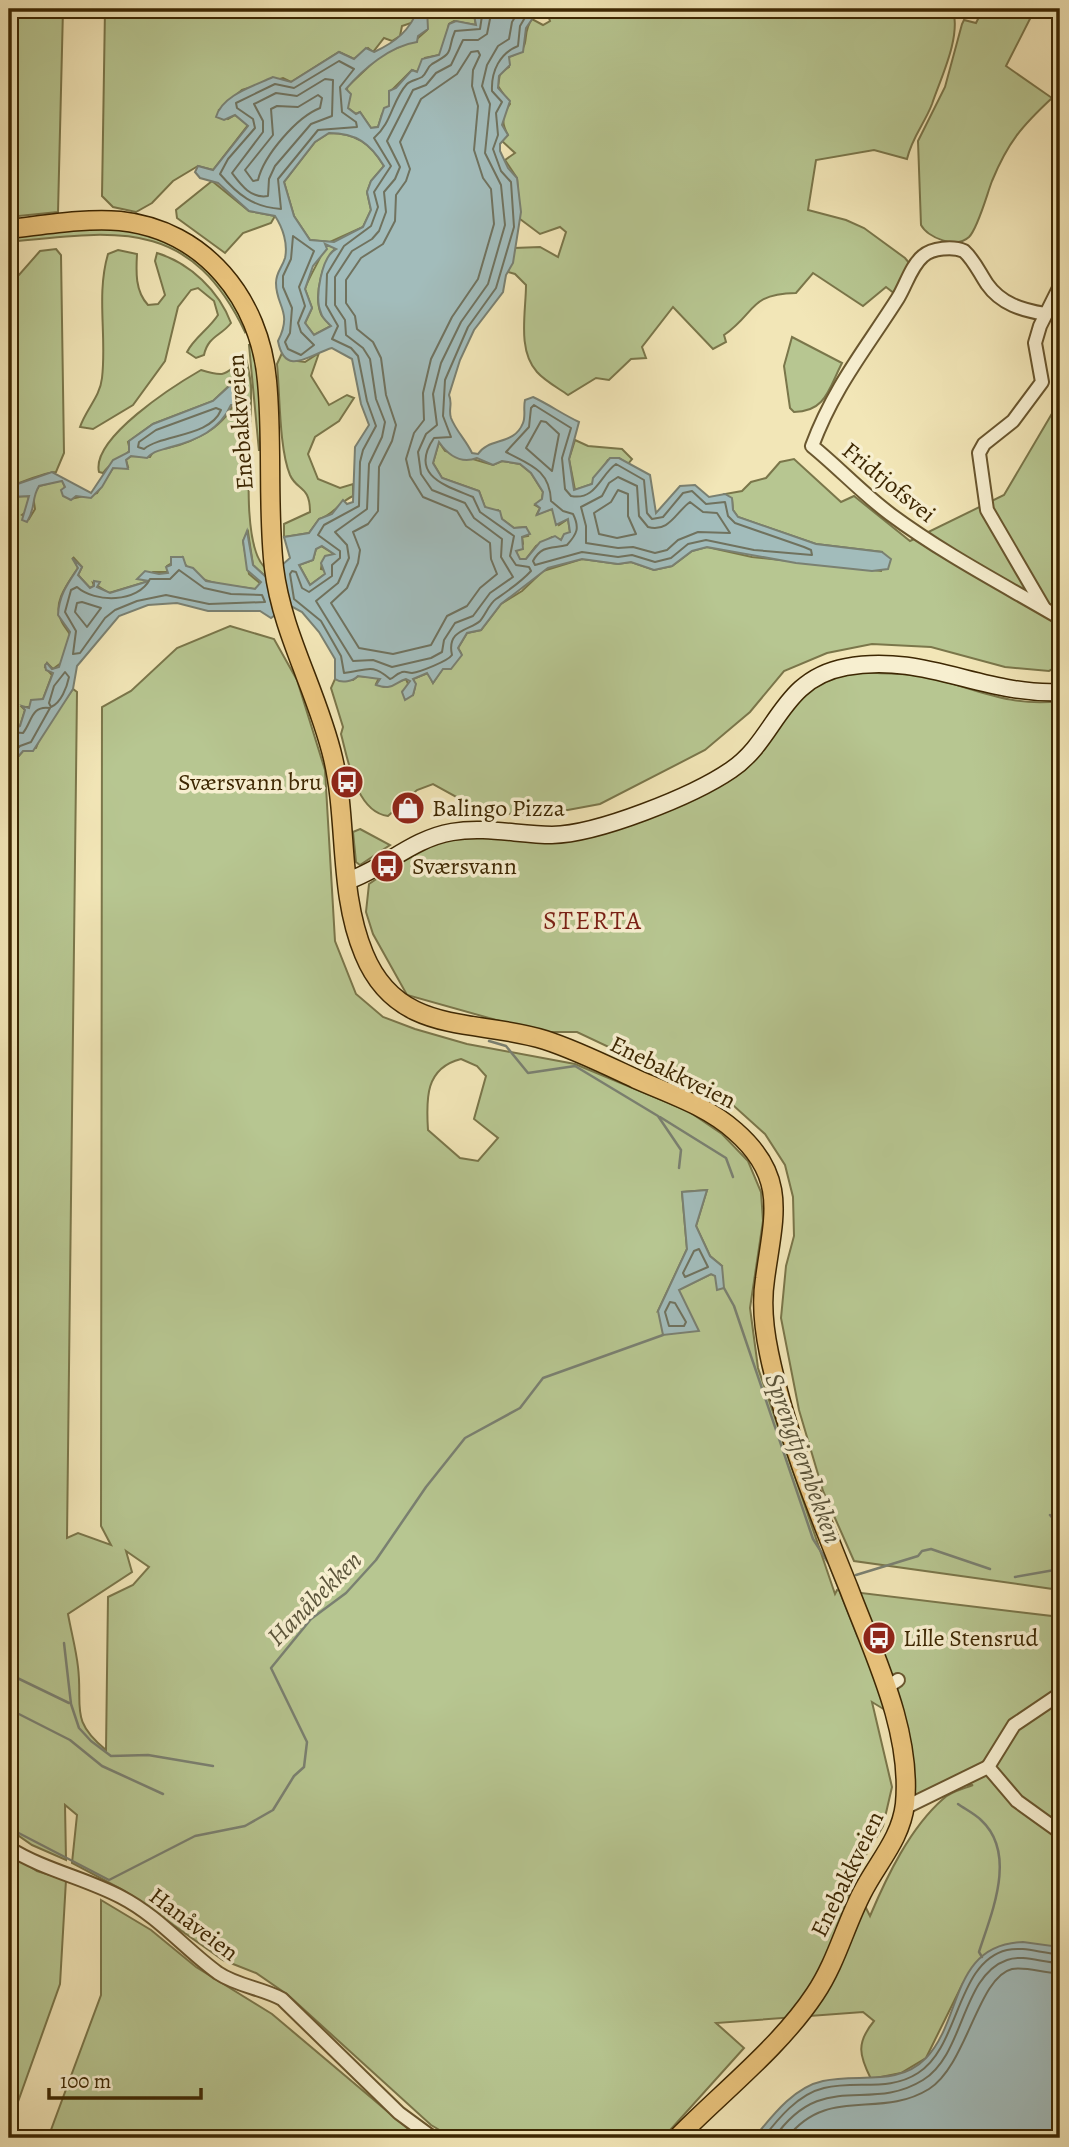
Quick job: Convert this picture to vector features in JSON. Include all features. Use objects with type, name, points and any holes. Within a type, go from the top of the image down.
[{"type":"main road","name":"Enebakkveien","points":[[9,229],[108,220],[152,227],[196,248],[234,287],[258,334],[266,371],[271,541],[280,602],[332,755],[347,881],[357,934],[368,964],[384,987],[408,1008],[444,1023],[531,1036],[580,1054],[719,1119],[742,1137],[760,1159],[776,1198],[763,1302],[774,1375],[804,1472],[892,1684],[903,1761],[904,1808],[896,1836],[860,1897],[829,1970],[813,1997],[781,2035],[677,2138]]},
{"type":"main road","points":[[347,881],[414,844],[442,834],[472,830],[563,834],[602,827],[636,814],[734,768],[793,694],[817,677],[837,669],[860,665],[909,666],[939,671],[1002,690],[1060,692]]},
{"type":"street","name":"Fridtjofsvei","points":[[1045,314],[1025,310],[1002,299],[988,285],[964,251],[952,248],[930,252],[917,263],[887,315],[834,393],[812,446],[871,499],[918,534],[979,574],[1060,618]]},
{"type":"street","points":[[1044,608],[987,510],[979,453],[984,444],[1013,421],[1042,382],[1035,343],[1045,314],[1060,286]]},
{"type":"street","points":[[904,1808],[988,1767],[1014,1725],[1060,1693]]},
{"type":"street","points":[[988,1767],[1017,1801],[1060,1832]]},
{"type":"street","name":"Hanåveien","points":[[9,1848],[37,1863],[124,1898],[159,1922],[220,1974],[267,1990],[282,1999],[399,2113],[433,2138]]},
{"type":"green space","points":[[9,9],[63,9],[58,212],[9,217]]},
{"type":"green space","points":[[105,9],[366,9],[371,14],[381,9],[418,9],[414,22],[402,26],[400,36],[392,41],[384,38],[373,52],[368,48],[354,59],[339,52],[291,82],[283,78],[242,90],[219,110],[228,119],[235,115],[248,125],[213,170],[198,166],[173,181],[152,203],[136,212],[113,207],[102,196]]},
{"type":"green space","points":[[427,9],[481,9],[474,15],[476,25],[454,21],[449,24],[444,49],[439,55],[425,58],[417,72],[412,70],[389,93],[389,106],[382,114],[378,127],[371,128],[360,112],[356,114],[348,108],[347,87],[381,55],[417,39],[427,30]]},
{"type":"green space","points":[[546,9],[953,9],[954,32],[949,57],[932,104],[907,159],[874,150],[816,160],[808,210],[846,220],[864,228],[905,258],[910,264],[895,294],[886,287],[863,306],[813,273],[796,293],[769,297],[754,306],[724,335],[726,342],[713,349],[673,307],[642,347],[646,358],[631,359],[609,380],[596,378],[568,395],[544,378],[537,372],[527,353],[524,319],[526,285],[515,274],[508,272],[514,248],[540,247],[558,257],[566,232],[560,227],[540,234],[520,219],[517,178],[505,160],[515,153],[502,141],[508,135],[503,119],[510,104],[498,86],[500,73],[509,67],[509,57],[522,49],[532,19],[543,25],[550,21]]},
{"type":"green space","points":[[983,9],[1035,9],[1006,66],[1052,98],[1024,126],[1010,145],[992,181],[972,233],[963,240],[950,242],[936,238],[921,225],[918,141],[945,87],[962,24],[964,20],[976,23]]},
{"type":"green space","points":[[329,133],[355,137],[368,145],[384,166],[371,181],[367,192],[371,210],[363,227],[330,242],[310,240],[294,216],[284,182],[315,142]]},
{"type":"green space","points":[[212,181],[249,211],[275,216],[271,223],[243,233],[225,253],[177,218],[176,210]]},
{"type":"green space","points":[[75,227],[134,229],[189,251],[223,282],[248,327],[245,332],[223,295],[200,268],[175,250],[147,240],[117,235],[84,235],[9,242],[9,234]]},
{"type":"green space","points":[[325,244],[336,248],[323,269],[318,297],[321,314],[331,326],[314,335],[305,323],[312,308],[305,289]]},
{"type":"green space","points":[[56,249],[61,255],[64,453],[56,472],[9,487],[9,280],[19,275],[40,251]]},
{"type":"green space","points":[[118,250],[137,254],[139,287],[148,305],[158,304],[165,295],[155,261],[157,253],[181,264],[202,280],[219,300],[231,323],[212,340],[204,355],[196,358],[187,352],[218,315],[214,301],[198,288],[191,290],[178,307],[165,361],[133,405],[93,429],[80,427],[101,385],[105,269],[108,254]]},
{"type":"green space","points":[[792,337],[842,363],[825,397],[813,408],[805,411],[794,412],[790,408],[784,366]]},
{"type":"green space","points":[[249,345],[254,345],[264,407],[259,451]]},
{"type":"green space","points":[[282,353],[290,360],[305,362],[319,353],[311,376],[329,405],[347,395],[354,398],[339,421],[315,437],[308,454],[318,479],[340,488],[353,484],[353,496],[329,515],[319,519],[309,533],[284,537],[284,524],[310,512],[306,493],[293,480],[286,464],[280,421],[277,364]]},
{"type":"green space","points":[[246,358],[251,385],[249,511],[258,557],[267,569],[265,576],[253,565],[248,532],[243,541],[249,574],[261,584],[255,589],[202,579],[187,567],[182,557],[167,566],[168,572],[153,572],[146,578],[149,581],[109,593],[93,583],[94,586],[90,588],[78,575],[82,567],[73,557],[78,568],[63,592],[59,606],[61,620],[70,635],[61,663],[53,669],[47,663],[45,667],[52,675],[43,699],[31,703],[30,707],[22,707],[25,710],[20,726],[14,729],[14,724],[9,731],[9,493],[11,497],[29,496],[26,512],[22,515],[29,519],[35,509],[33,496],[39,486],[62,480],[70,499],[97,493],[113,468],[128,467],[126,460],[131,456],[150,457],[154,450],[178,445],[202,435],[229,412],[235,401],[234,381],[213,401],[153,424],[128,442],[130,450],[127,453],[103,473],[99,472],[100,458],[108,444],[155,400],[201,370],[226,373]]},
{"type":"green space","points":[[1060,400],[1060,665],[1049,671],[1005,667],[931,647],[872,644],[827,653],[784,671],[750,712],[705,750],[600,804],[557,812],[503,814],[480,810],[433,784],[417,790],[388,816],[368,805],[361,795],[341,734],[343,727],[331,688],[335,679],[353,680],[358,676],[379,678],[376,684],[384,687],[406,679],[409,686],[403,691],[413,695],[413,679],[428,673],[433,683],[443,668],[461,653],[458,648],[467,633],[481,630],[501,604],[522,591],[543,571],[582,559],[618,564],[631,562],[654,570],[672,566],[692,551],[707,547],[752,557],[881,571],[882,552],[816,544],[738,517],[733,510],[732,499],[725,494],[742,491],[751,482],[766,478],[780,462],[794,459],[841,502],[854,496],[910,541],[1004,495]]},
{"type":"green space","points":[[575,440],[588,446],[622,449],[632,459],[628,464],[619,458],[608,460],[592,484],[575,490],[569,459]]},
{"type":"green space","points":[[439,442],[445,451],[493,465],[502,461],[520,464],[531,473],[543,492],[542,499],[535,505],[540,508],[537,514],[552,509],[559,525],[568,519],[570,532],[561,540],[552,537],[536,546],[526,559],[519,559],[516,551],[523,544],[522,537],[528,536],[526,527],[514,528],[502,519],[498,510],[492,511],[485,507],[479,491],[442,478],[433,463]]},
{"type":"green space","points":[[321,546],[334,554],[322,562],[321,569],[325,570],[325,574],[310,585],[299,565],[313,560],[316,549]]},
{"type":"green space","points":[[230,626],[274,639],[297,680],[325,770],[335,941],[356,994],[383,1017],[415,1029],[467,1044],[575,1064],[688,1111],[722,1134],[748,1161],[761,1192],[763,1221],[750,1308],[758,1368],[835,1594],[837,1590],[1060,1617],[1060,1947],[988,1952],[963,1983],[926,2058],[901,2073],[871,2079],[861,2049],[864,2036],[874,2021],[863,2012],[716,2023],[744,2048],[663,2138],[453,2138],[431,2125],[288,1995],[256,1973],[223,1960],[125,1891],[72,1863],[77,1815],[65,1805],[66,1860],[32,1845],[9,1829],[9,767],[23,751],[36,748],[41,735],[73,689],[77,692],[67,1538],[78,1533],[111,1545],[101,1526],[102,707],[131,691],[177,648]],"holes":[[[461,1059],[477,1066],[486,1076],[474,1119],[498,1138],[478,1161],[460,1158],[428,1130],[430,1086],[434,1077],[449,1063]],[[707,1190],[696,1226],[710,1256],[722,1266],[715,1275],[711,1274],[678,1290],[683,1301],[658,1311],[687,1249],[682,1192]],[[126,1551],[149,1567],[133,1585],[108,1597],[106,1750],[94,1739],[82,1721],[77,1660],[68,1614],[132,1572]],[[872,1702],[890,1713],[908,1813],[947,1783],[973,1785],[946,1797],[920,1824],[892,1869],[870,1916],[865,1906],[844,1892],[883,1826],[892,1787]]]},
{"type":"green space","points":[[863,672],[923,676],[1006,699],[1060,701],[1060,1590],[854,1561],[823,1491],[799,1410],[781,1318],[786,1266],[794,1236],[793,1197],[785,1165],[765,1134],[734,1106],[577,1032],[539,1032],[407,995],[373,934],[366,912],[369,884],[428,844],[475,835],[584,838],[737,773],[807,691],[831,678]]},
{"type":"green space","points":[[360,829],[390,845],[360,865],[356,862],[353,832]]},
{"type":"green space","points":[[9,1853],[37,1871],[66,1880],[60,1984],[9,2127]]},
{"type":"green space","points":[[101,1900],[151,1930],[196,1967],[272,2014],[419,2138],[48,2138],[101,1995]]},
{"type":"water","points":[[418,9],[427,9],[428,29],[418,36],[417,42],[397,48],[378,60],[346,89],[351,94],[348,108],[356,114],[360,112],[371,128],[378,127],[384,108],[389,106],[389,91],[396,88],[412,70],[417,72],[422,59],[439,55],[449,24],[456,21],[476,25],[474,15],[481,9],[539,9],[526,28],[523,52],[509,57],[510,65],[499,76],[498,88],[510,101],[502,125],[508,135],[500,144],[500,151],[508,168],[517,178],[521,212],[513,263],[506,275],[503,292],[474,330],[460,360],[449,395],[451,418],[472,453],[478,454],[488,445],[514,435],[524,420],[525,400],[533,397],[579,422],[569,459],[574,490],[592,484],[593,478],[610,458],[619,458],[650,475],[656,513],[680,486],[695,485],[709,497],[725,494],[732,498],[733,510],[738,517],[816,544],[882,552],[891,559],[888,569],[872,571],[796,563],[707,547],[692,551],[672,566],[654,570],[631,562],[618,564],[582,559],[548,568],[501,604],[481,630],[467,633],[458,648],[462,655],[451,669],[443,669],[433,683],[427,673],[413,679],[416,684],[413,695],[405,700],[402,692],[410,681],[406,679],[386,687],[376,685],[380,679],[358,676],[347,681],[335,679],[335,659],[319,632],[302,612],[289,605],[271,618],[260,611],[208,611],[177,603],[148,605],[119,616],[77,666],[73,689],[33,751],[23,751],[9,767],[11,726],[15,724],[14,729],[20,726],[25,710],[22,706],[29,708],[31,700],[43,699],[53,673],[46,670],[45,665],[47,663],[52,669],[59,667],[70,632],[58,615],[62,595],[78,568],[72,558],[82,567],[78,575],[90,588],[94,586],[94,581],[100,582],[97,587],[110,593],[149,581],[137,579],[145,571],[168,573],[166,567],[171,565],[171,557],[183,557],[186,566],[193,568],[206,581],[255,589],[261,582],[247,570],[243,541],[247,531],[253,565],[266,577],[271,596],[282,565],[290,558],[284,537],[309,533],[319,519],[332,514],[343,500],[347,504],[353,502],[355,447],[369,425],[361,404],[352,359],[332,348],[300,361],[287,359],[278,341],[284,316],[276,279],[286,253],[280,226],[275,216],[249,211],[218,183],[200,178],[195,172],[198,166],[213,170],[248,126],[235,115],[224,120],[216,117],[219,109],[232,97],[273,77],[291,82],[339,52],[354,59],[366,48],[374,52],[401,35]],"holes":[[[329,133],[355,137],[368,145],[384,166],[371,181],[367,192],[371,210],[363,227],[334,242],[310,240],[294,216],[284,182],[315,142]],[[325,244],[336,249],[323,268],[318,297],[322,315],[331,326],[314,335],[305,323],[312,308],[305,289],[313,266],[327,249]],[[439,442],[446,451],[460,459],[477,458],[493,465],[502,461],[520,464],[531,473],[543,492],[542,499],[535,504],[540,508],[537,515],[552,509],[556,525],[568,519],[570,532],[564,534],[561,540],[555,536],[540,542],[526,559],[520,559],[516,551],[523,549],[522,537],[530,534],[526,527],[514,528],[502,519],[500,511],[485,507],[479,491],[442,478],[433,463]],[[322,546],[334,554],[325,556],[321,563],[325,574],[310,585],[299,565],[313,560],[316,549]]]},
{"type":"water","points":[[237,379],[243,388],[243,405],[231,405],[221,421],[207,433],[155,452],[147,458],[131,456],[126,460],[128,469],[113,468],[102,487],[91,498],[76,496],[71,500],[63,496],[61,490],[65,487],[62,481],[39,486],[30,517],[27,522],[22,520],[29,496],[10,497],[9,487],[52,472],[91,493],[113,460],[129,452],[129,441],[153,424],[213,401]]},
{"type":"water","points":[[707,1190],[696,1226],[710,1256],[722,1266],[724,1288],[717,1290],[715,1276],[711,1274],[679,1290],[699,1331],[663,1335],[658,1311],[687,1249],[682,1192]]},
{"type":"water","points":[[1023,1942],[1060,1947],[1060,2138],[754,2138],[784,2104],[812,2084],[836,2079],[890,2076],[915,2067],[938,2042],[961,1987],[982,1956],[999,1946]]},
{"type":"waterway","points":[[489,1041],[506,1046],[528,1073],[575,1066],[658,1116],[681,1150],[679,1168]]},
{"type":"waterway","points":[[660,1117],[726,1158],[733,1177]]},
{"type":"waterway","name":"Sprengtjernbekken","points":[[724,1288],[734,1306],[813,1539],[829,1564],[858,1637]]},
{"type":"waterway","name":"Hanåbekken","points":[[9,1828],[109,1880],[195,1836],[245,1826],[273,1810],[294,1776],[304,1767],[307,1742],[271,1668],[311,1619],[346,1593],[376,1560],[426,1487],[465,1438],[520,1408],[543,1378],[663,1335]]},
{"type":"waterway","points":[[1050,1515],[1060,1527]]},
{"type":"waterway","points":[[856,1575],[918,1556],[922,1551],[931,1549],[990,1569]]},
{"type":"waterway","points":[[1015,1577],[1060,1569]]},
{"type":"waterway","points":[[64,1643],[71,1704],[79,1728],[91,1741],[111,1756],[148,1755],[213,1766]]},
{"type":"waterway","points":[[9,1674],[69,1703]]},
{"type":"waterway","points":[[9,1709],[70,1740],[102,1766],[163,1794]]},
{"type":"waterway","name":"Sprengtjernbekken","points":[[958,1804],[981,1820],[992,1834],[998,1850],[998,1884],[979,1952],[982,1957]]},
{"type":"place","name":"Sværsvann bru","points":[[347,782]]},
{"type":"place","name":"Balingo Pizza","points":[[408,808]]},
{"type":"place","name":"Sværsvann","points":[[387,866]]},
{"type":"place","name":"Lille Stensrud","points":[[879,1638]]},
{"type":"district","name":"STERTA","points":[[593,920]]}]
